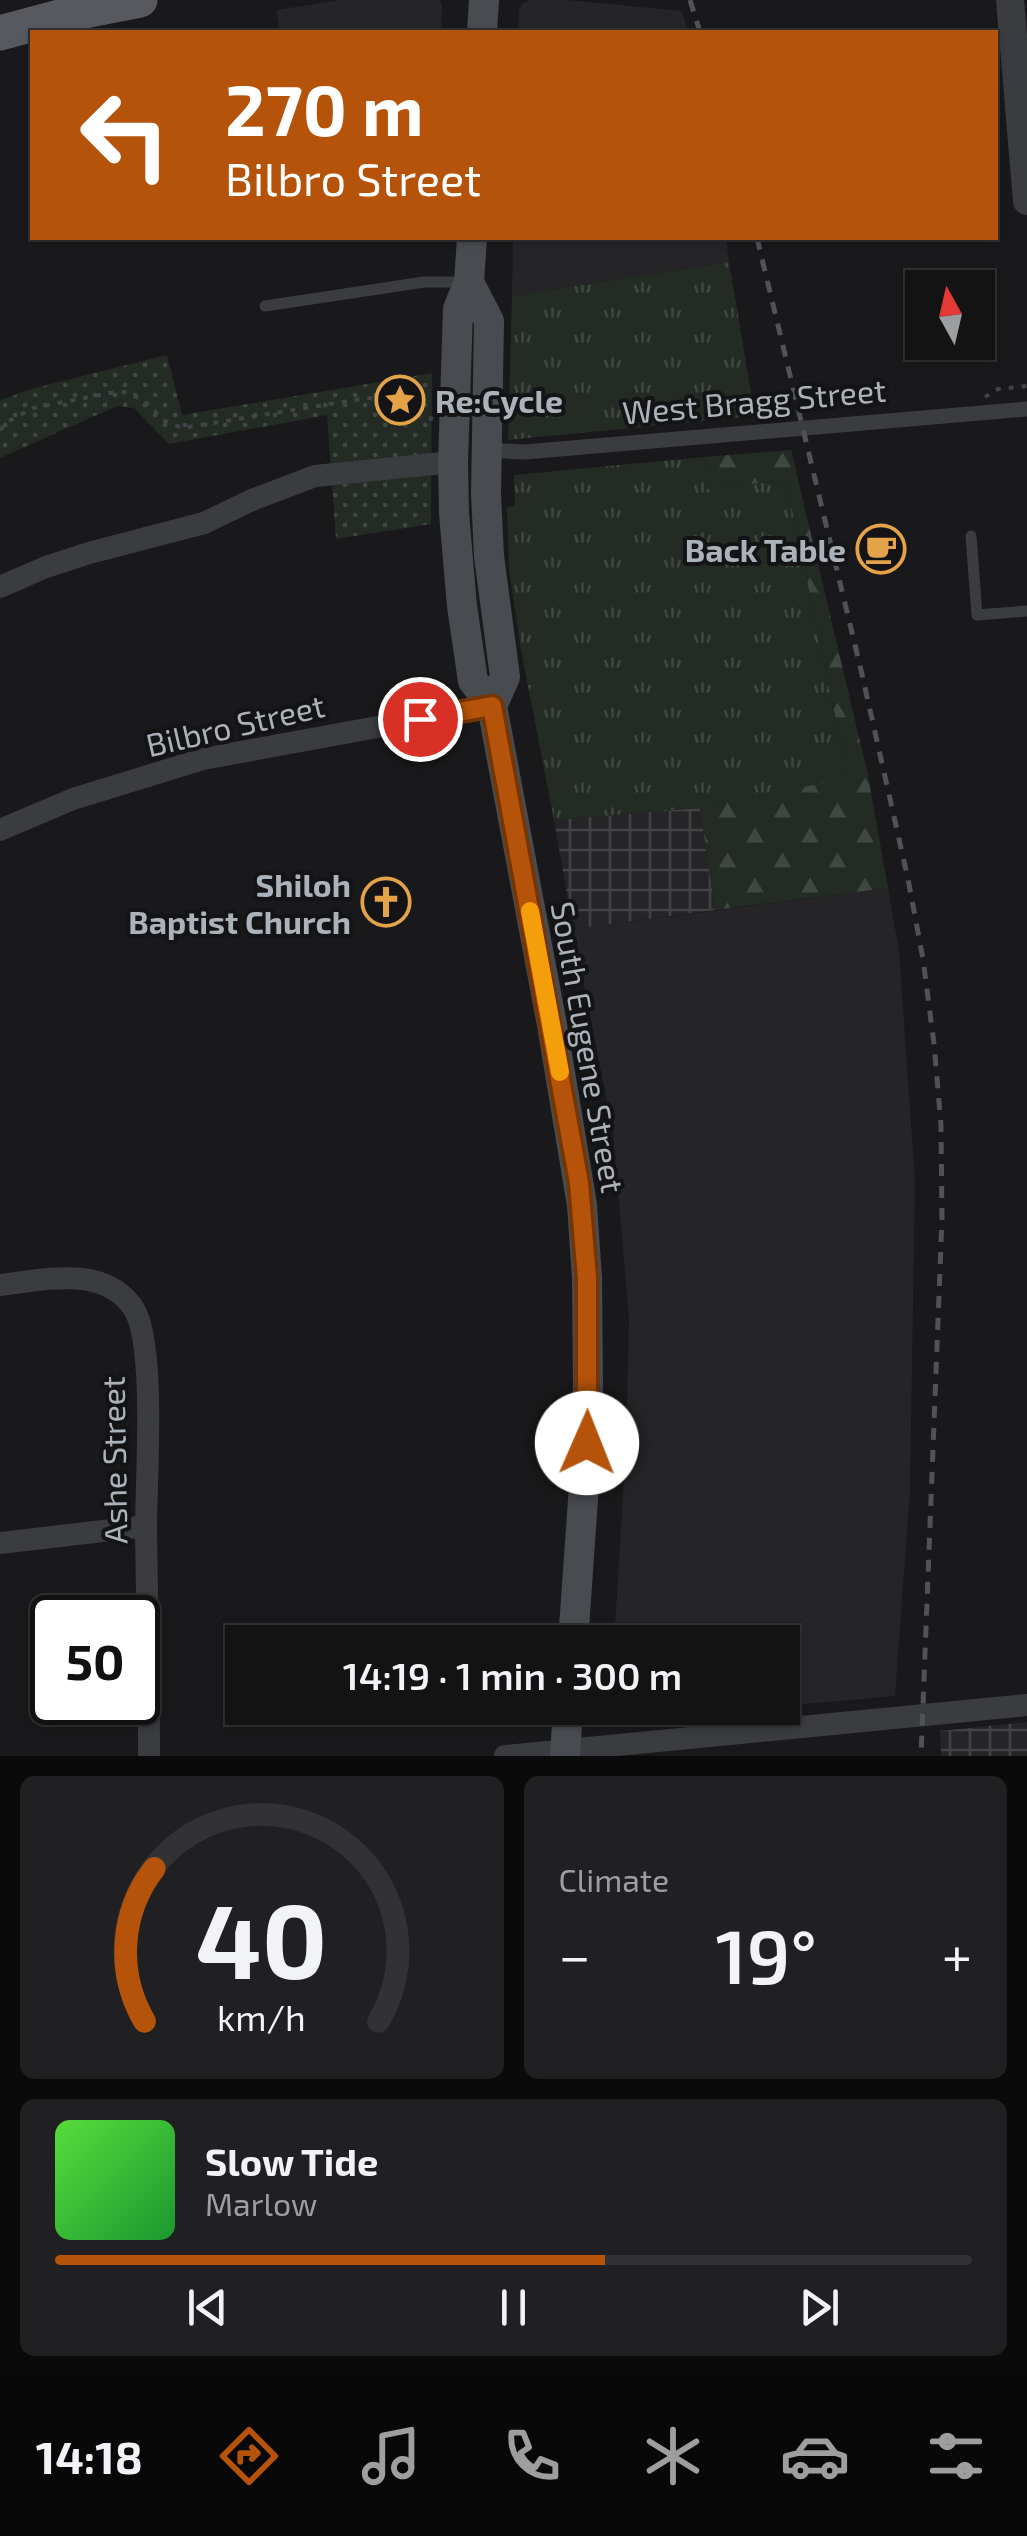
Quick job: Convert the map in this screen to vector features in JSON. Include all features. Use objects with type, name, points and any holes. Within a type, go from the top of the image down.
[{"type":"main road","points":[[0,33],[140,0]]},
{"type":"main road","points":[[482,30],[484,0]]},
{"type":"main road","name":"South Eugene Street","points":[[472,240],[470,282],[458,309],[453,462],[458,557],[473,681],[492,706],[582,1205],[587,1278],[587,1443],[574,1625]]},
{"type":"main road","name":"South Eugene Street","points":[[470,282],[488,321],[489,556],[504,677],[492,706]]},
{"type":"main road","points":[[566,1753],[567,1725]]},
{"type":"street","points":[[1010,0],[1027,201]]},
{"type":"street","name":"West Bragg Street","points":[[486,450],[525,452],[1027,409]]},
{"type":"street","points":[[0,587],[89,553],[204,523],[315,476],[453,462]]},
{"type":"street","name":"Bilbro Street","points":[[0,830],[74,799],[203,759],[492,706]]},
{"type":"street","name":"Ashe Street","points":[[0,1285],[58,1278],[91,1279],[117,1292],[133,1308],[142,1329],[148,1392],[149,1756]]},
{"type":"street","points":[[0,1543],[146,1526]]},
{"type":"street","points":[[505,1756],[1027,1705]]},
{"type":"lane","points":[[265,306],[424,282],[470,282]]},
{"type":"lane","points":[[971,536],[977,615],[1027,611]]},
{"type":"path","points":[[0,430],[8,421],[33,408],[110,392],[128,392],[165,421],[182,428],[368,398],[422,418],[454,418]]},
{"type":"shaded area","points":[[341,0],[440,0],[441,30],[280,30],[276,10]]},
{"type":"shaded area","points":[[529,0],[567,0],[682,11],[687,30],[518,30],[522,4]]},
{"type":"shaded area","points":[[513,240],[726,240],[729,262],[512,296]]},
{"type":"shaded area","points":[[700,808],[715,910],[573,929],[554,820]]},
{"type":"shaded area","points":[[888,888],[899,951],[915,1181],[910,1490],[895,1696],[800,1704],[800,1625],[615,1625],[629,1318],[613,1132],[573,929]]},
{"type":"shaded area","points":[[1027,1722],[1027,1756],[941,1756],[940,1731]]},
{"type":"green space","points":[[729,262],[755,416],[508,440],[512,296]]},
{"type":"green space","points":[[167,355],[182,415],[432,373],[431,524],[336,539],[327,415],[169,444],[134,408],[117,406],[0,458],[0,400]]},
{"type":"green space","points":[[791,450],[868,775],[888,888],[715,910],[700,808],[848,778],[786,480],[706,489],[704,457]]},
{"type":"green space","points":[[704,457],[706,489],[786,480],[848,779],[700,808],[554,820],[509,569],[507,507],[515,506],[514,475]]},
{"type":"railway","points":[[690,0],[699,30]]},
{"type":"railway","points":[[757,240],[908,879],[934,1044],[941,1125],[942,1218],[921,1756]]},
{"type":"slow traffic","points":[[530,911],[560,1072]]},
{"type":"place","name":"Re:Cycle","points":[[400,400]]},
{"type":"place","name":"Back Table","points":[[881,549]]},
{"type":"place","name":"Shiloh Baptist Church","points":[[386,902]]},
{"type":"route","points":[[420,719],[492,706],[579,1183],[587,1278],[587,1443]]}]
